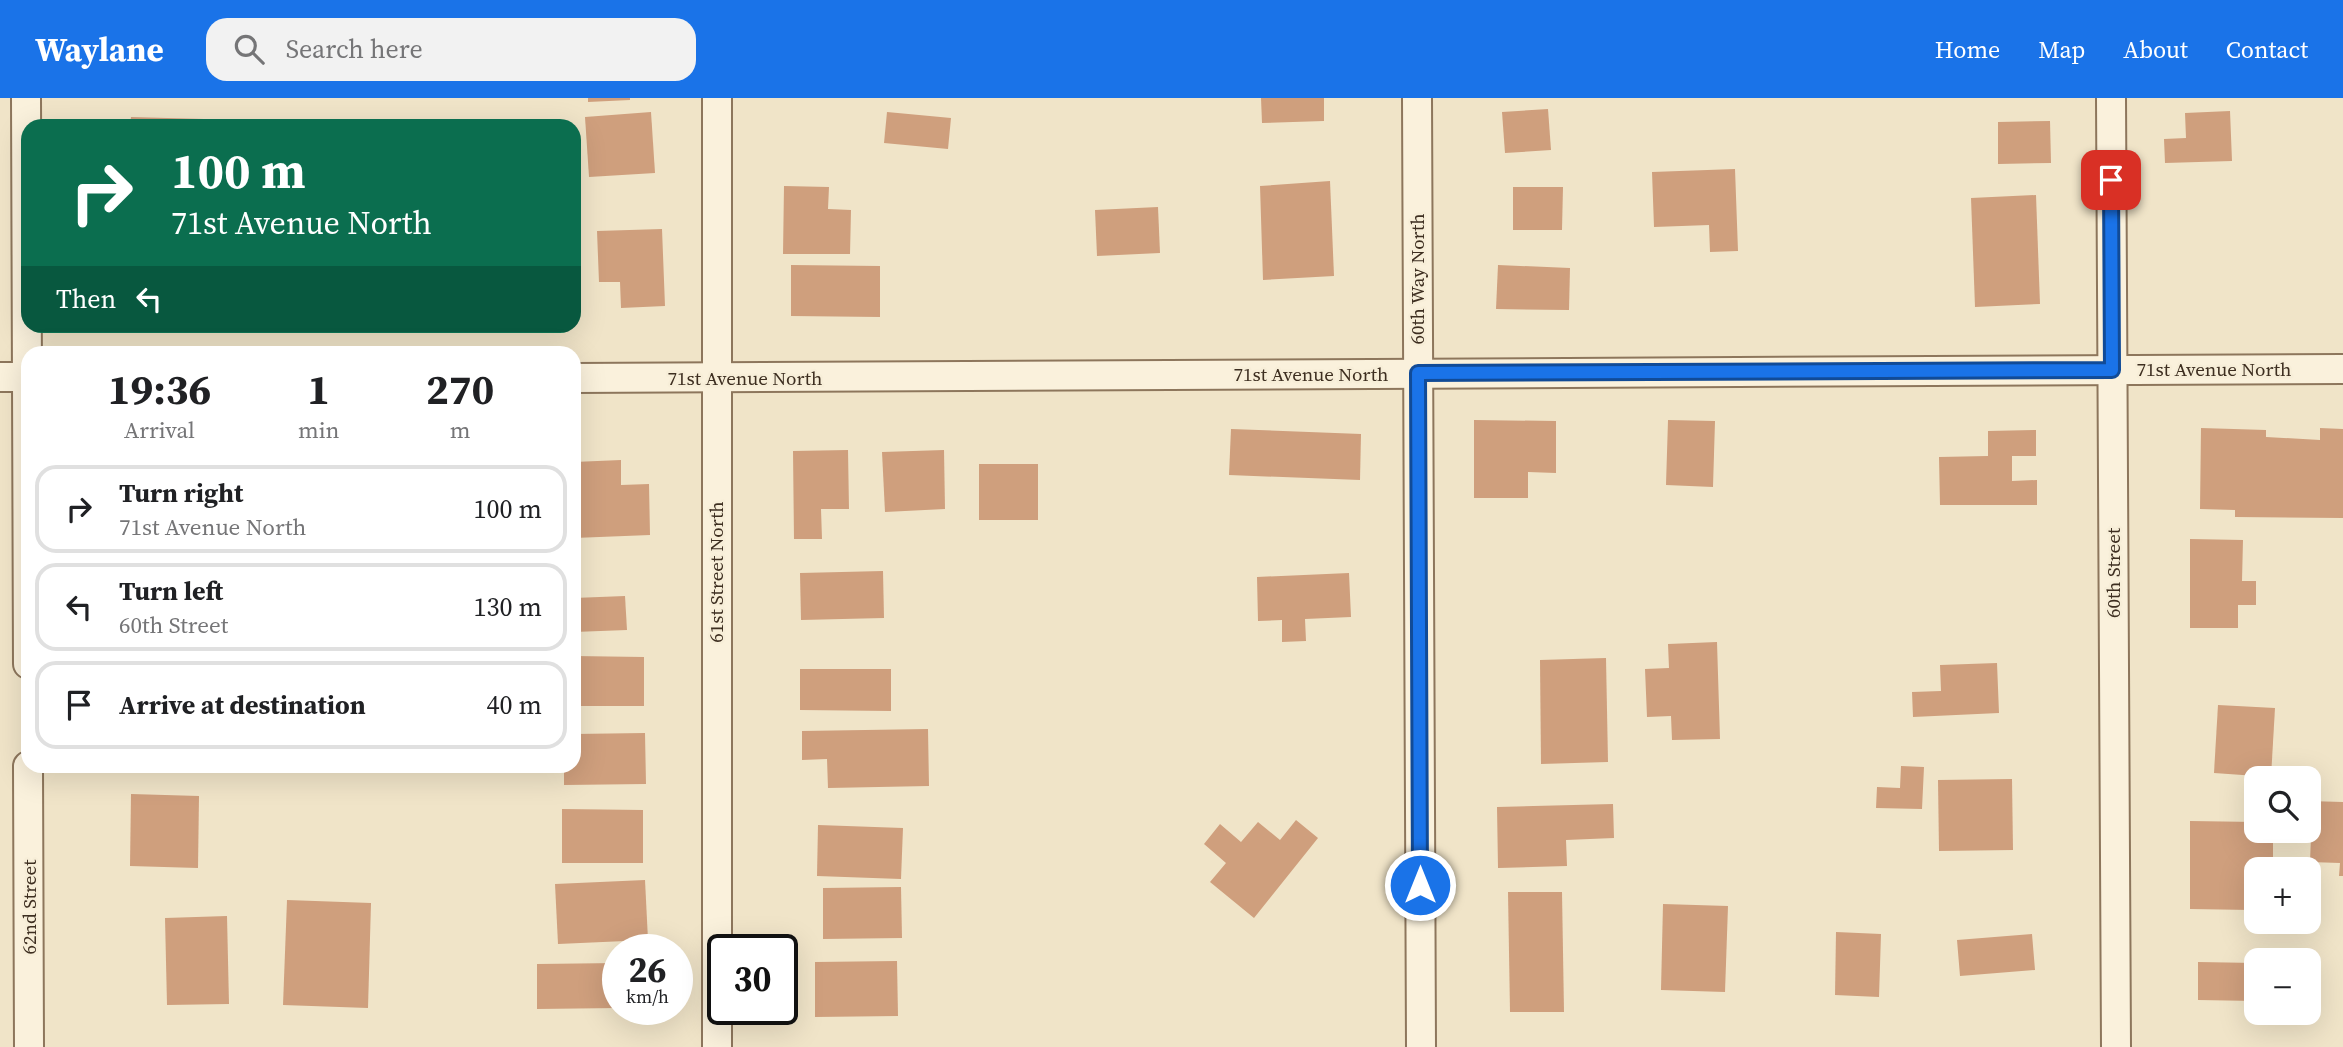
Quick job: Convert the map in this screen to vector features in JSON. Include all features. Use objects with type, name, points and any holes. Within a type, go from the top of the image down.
[{"type":"street","points":[[26,98],[26,119]]},
{"type":"street","name":"61st Street North","points":[[717,98],[717,1047]]},
{"type":"street","name":"60th Way North","points":[[1417,98],[1421,1047]]},
{"type":"street","name":"60th Street","points":[[2111,98],[2116,1047]]},
{"type":"street","name":"71st Avenue North","points":[[581,378],[2343,369]]},
{"type":"street","points":[[0,377],[21,377]]},
{"type":"street","name":"62nd Street","points":[[28,773],[29,1047]]},
{"type":"building","points":[[588,98],[630,98],[630,100],[588,102]]},
{"type":"building","points":[[1261,98],[1324,98],[1324,121],[1262,123]]},
{"type":"building","points":[[1548,109],[1551,150],[1505,153],[1502,112]]},
{"type":"building","points":[[2230,111],[2232,161],[2165,163],[2164,139],[2186,138],[2185,113]]},
{"type":"building","points":[[651,112],[655,173],[589,177],[585,117]]},
{"type":"building","points":[[887,112],[951,118],[948,149],[884,143]]},
{"type":"building","points":[[131,117],[204,119],[131,119]]},
{"type":"building","points":[[2050,121],[2051,163],[1998,164],[1998,122]]},
{"type":"building","points":[[1735,169],[1738,251],[1710,252],[1709,225],[1654,227],[1652,172]]},
{"type":"building","points":[[1330,181],[1334,276],[1263,280],[1260,186]]},
{"type":"building","points":[[784,186],[829,187],[828,209],[851,210],[850,254],[783,254]]},
{"type":"building","points":[[1513,187],[1563,187],[1562,230],[1513,230]]},
{"type":"building","points":[[2036,195],[2040,304],[1975,307],[1971,198]]},
{"type":"building","points":[[1158,207],[1160,253],[1097,256],[1095,210]]},
{"type":"building","points":[[662,229],[665,306],[621,308],[620,282],[599,282],[597,231]]},
{"type":"building","points":[[791,265],[880,266],[880,317],[791,316]]},
{"type":"building","points":[[1498,265],[1570,268],[1569,310],[1496,309]]},
{"type":"building","points":[[1474,420],[1556,421],[1556,473],[1528,472],[1528,498],[1474,498]]},
{"type":"building","points":[[1668,420],[1715,421],[1713,487],[1666,485]]},
{"type":"building","points":[[2201,428],[2266,430],[2266,437],[2320,440],[2320,428],[2343,429],[2343,518],[2235,517],[2235,510],[2200,509]]},
{"type":"building","points":[[1231,429],[1361,434],[1360,480],[1229,475]]},
{"type":"building","points":[[2036,430],[2036,456],[2012,456],[2012,481],[2037,480],[2037,505],[1940,505],[1939,457],[1988,456],[1988,431]]},
{"type":"building","points":[[848,450],[849,509],[821,509],[822,539],[794,539],[793,451]]},
{"type":"building","points":[[944,450],[945,509],[885,512],[882,452]]},
{"type":"building","points":[[621,460],[621,485],[649,484],[650,535],[581,538],[581,462]]},
{"type":"building","points":[[979,464],[1038,464],[1038,520],[979,520]]},
{"type":"building","points":[[2190,539],[2243,540],[2242,581],[2256,581],[2256,605],[2238,605],[2238,628],[2190,628]]},
{"type":"building","points":[[883,571],[884,618],[801,620],[800,573]]},
{"type":"building","points":[[1349,573],[1351,617],[1305,619],[1306,641],[1282,642],[1282,620],[1258,621],[1257,577]]},
{"type":"building","points":[[625,596],[627,630],[581,632],[581,598]]},
{"type":"building","points":[[1717,642],[1720,739],[1672,740],[1671,716],[1647,717],[1645,669],[1669,668],[1668,644]]},
{"type":"building","points":[[581,656],[644,657],[644,706],[581,706]]},
{"type":"building","points":[[1606,658],[1608,762],[1541,764],[1540,660]]},
{"type":"building","points":[[1997,663],[1999,713],[1913,717],[1912,692],[1941,691],[1940,665]]},
{"type":"building","points":[[800,669],[891,669],[891,711],[800,710]]},
{"type":"building","points":[[2218,705],[2275,708],[2272,766],[2244,766],[2244,775],[2214,773]]},
{"type":"building","points":[[928,729],[929,786],[828,788],[827,759],[802,760],[802,731]]},
{"type":"building","points":[[645,733],[646,784],[564,785],[564,773],[581,773],[581,734]]},
{"type":"building","points":[[1901,766],[1924,767],[1922,809],[1876,808],[1877,787],[1900,788]]},
{"type":"building","points":[[2012,779],[2013,850],[1939,851],[1938,780]]},
{"type":"building","points":[[131,794],[199,796],[198,868],[130,866]]},
{"type":"building","points":[[2321,801],[2343,802],[2343,876],[2339,876],[2340,863],[2321,862],[2321,857],[2310,857],[2311,843],[2321,843]]},
{"type":"building","points":[[1613,804],[1614,838],[1566,840],[1567,866],[1498,868],[1497,807]]},
{"type":"building","points":[[562,809],[643,810],[643,863],[562,863]]},
{"type":"building","points":[[1296,820],[1318,838],[1254,918],[1210,882],[1226,863],[1204,844],[1220,824],[1241,842],[1258,822],[1280,840]]},
{"type":"building","points":[[2190,821],[2244,822],[2244,843],[2273,843],[2273,857],[2244,857],[2244,910],[2190,909]]},
{"type":"building","points":[[818,825],[903,828],[901,879],[817,876]]},
{"type":"building","points":[[645,880],[648,934],[602,934],[602,942],[558,944],[555,884]]},
{"type":"building","points":[[901,887],[902,938],[823,939],[823,888]]},
{"type":"building","points":[[1508,892],[1562,892],[1564,1012],[1510,1012]]},
{"type":"building","points":[[287,900],[371,903],[368,1008],[283,1005]]},
{"type":"building","points":[[1663,904],[1728,906],[1725,992],[1661,990]]},
{"type":"building","points":[[227,916],[229,1004],[167,1005],[165,918]]},
{"type":"building","points":[[1836,932],[1881,934],[1879,997],[1835,995]]},
{"type":"building","points":[[2032,934],[2035,970],[1960,976],[1957,940]]},
{"type":"building","points":[[897,961],[898,1016],[815,1017],[815,962]]},
{"type":"building","points":[[2198,962],[2244,963],[2244,1001],[2198,1000]]},
{"type":"building","points":[[602,963],[602,1008],[537,1009],[537,964]]},
{"type":"route","points":[[1420,885],[1418,373],[2112,370],[2111,180]]}]
